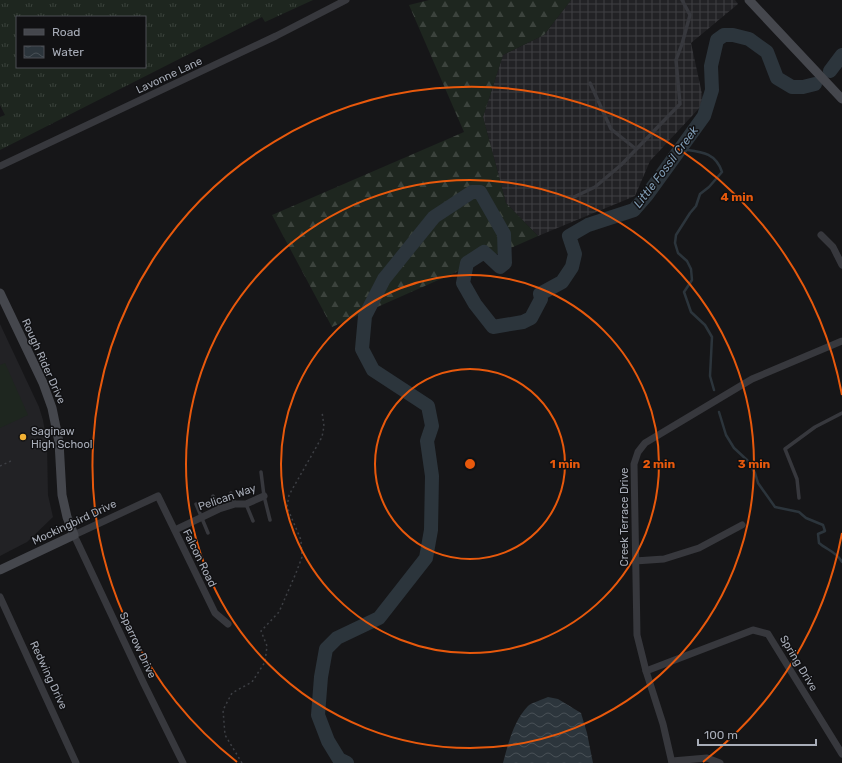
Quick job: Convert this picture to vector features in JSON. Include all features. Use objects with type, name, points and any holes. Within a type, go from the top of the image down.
[{"type":"street","name":"Lavonne Lane","points":[[0,166],[276,36],[346,0]]},
{"type":"street","points":[[749,0],[840,94]]},
{"type":"street","points":[[822,235],[833,247],[842,265]]},
{"type":"street","name":"Rough Rider Drive","points":[[0,293],[43,384],[52,408],[58,436],[62,495],[67,517],[74,535]]},
{"type":"street","name":"Creek Terrace Drive","points":[[672,762],[663,724],[646,671],[637,635],[634,464],[638,452],[645,443],[752,379],[842,341]]},
{"type":"street","name":"Mockingbird Drive","points":[[0,570],[158,496]]},
{"type":"street","name":"Falcon Road","points":[[158,496],[215,613],[228,624]]},
{"type":"street","name":"Pelican Way","points":[[175,530],[219,509],[235,504],[246,504],[264,496]]},
{"type":"street","points":[[635,561],[664,559],[699,548],[742,525]]},
{"type":"street","name":"Sparrow Drive","points":[[74,535],[183,763]]},
{"type":"street","name":"Redwing Drive","points":[[0,598],[76,763]]},
{"type":"street","name":"Spring Drive","points":[[646,671],[753,630],[768,634],[842,754]]},
{"type":"street","points":[[672,762],[707,758],[720,763]]},
{"type":"lane","points":[[574,196],[595,187],[621,165],[680,104],[676,60],[690,15],[682,0]]},
{"type":"lane","points":[[590,83],[611,129],[636,149]]},
{"type":"lane","points":[[800,498],[797,479],[786,449],[815,426],[842,413]]},
{"type":"lane","points":[[261,472],[264,496],[270,520]]},
{"type":"lane","points":[[231,493],[235,504]]},
{"type":"lane","points":[[213,496],[219,509]]},
{"type":"lane","points":[[196,504],[208,533]]},
{"type":"lane","points":[[246,504],[253,521]]},
{"type":"path","points":[[242,763],[225,735],[223,710],[232,693],[252,682],[265,662],[267,646],[262,631],[279,612],[302,557],[301,540],[287,507],[289,495],[322,437],[324,426],[322,412]]},
{"type":"path","points":[[0,466],[13,460]]},
{"type":"shaded area","points":[[571,0],[735,0],[738,4],[691,43],[704,103],[650,161],[635,196],[538,236],[506,203],[483,117],[503,55],[544,35]]},
{"type":"shaded area","name":"Saginaw High School","points":[[0,324],[39,407],[43,420],[47,443],[48,495],[53,517],[27,542],[0,556]]},
{"type":"green space","points":[[0,0],[313,0],[265,22],[262,17],[0,150],[0,117],[5,115],[0,105]]},
{"type":"green space","points":[[429,0],[571,0],[544,35],[503,55],[483,117],[506,203],[538,236],[332,327],[272,215],[464,132],[409,5]]},
{"type":"green space","points":[[5,363],[28,415],[0,428],[0,365]]},
{"type":"water","points":[[548,697],[558,699],[581,713],[593,763],[503,763],[515,725],[523,712],[528,706]]},
{"type":"waterway","name":"Little Fossil Creek","points":[[347,763],[339,759],[328,741],[318,715],[321,677],[326,649],[337,638],[379,618],[426,558],[431,530],[432,476],[427,441],[432,426],[428,406],[373,370],[362,349],[365,316],[384,279],[434,217],[472,192],[480,192],[504,234],[505,263],[500,267],[484,252],[467,263],[463,283],[475,304],[493,327],[523,322],[531,318],[541,299],[540,294],[562,282],[572,267],[575,254],[569,236],[588,225],[634,210],[647,195],[704,116],[712,90],[711,66],[717,40],[724,35],[733,35],[749,39],[767,52],[777,78],[792,87],[803,87],[815,84]]},
{"type":"waterway","name":"Little Fossil Creek","points":[[830,71],[842,55]]},
{"type":"waterway","points":[[680,149],[700,152],[711,156],[719,165],[722,172],[709,187],[700,194],[696,206],[676,235],[675,243],[678,253],[687,261],[691,269],[692,280],[684,292],[691,312],[705,325],[712,337],[710,376],[714,390]]},
{"type":"waterway","points":[[719,412],[726,435],[734,448],[747,460],[755,473],[758,483],[775,507],[799,512],[806,518],[823,525],[825,531],[818,534],[819,543],[835,553],[842,562]]},
{"type":"place","name":"Saginaw High School","points":[[23,437]]}]
